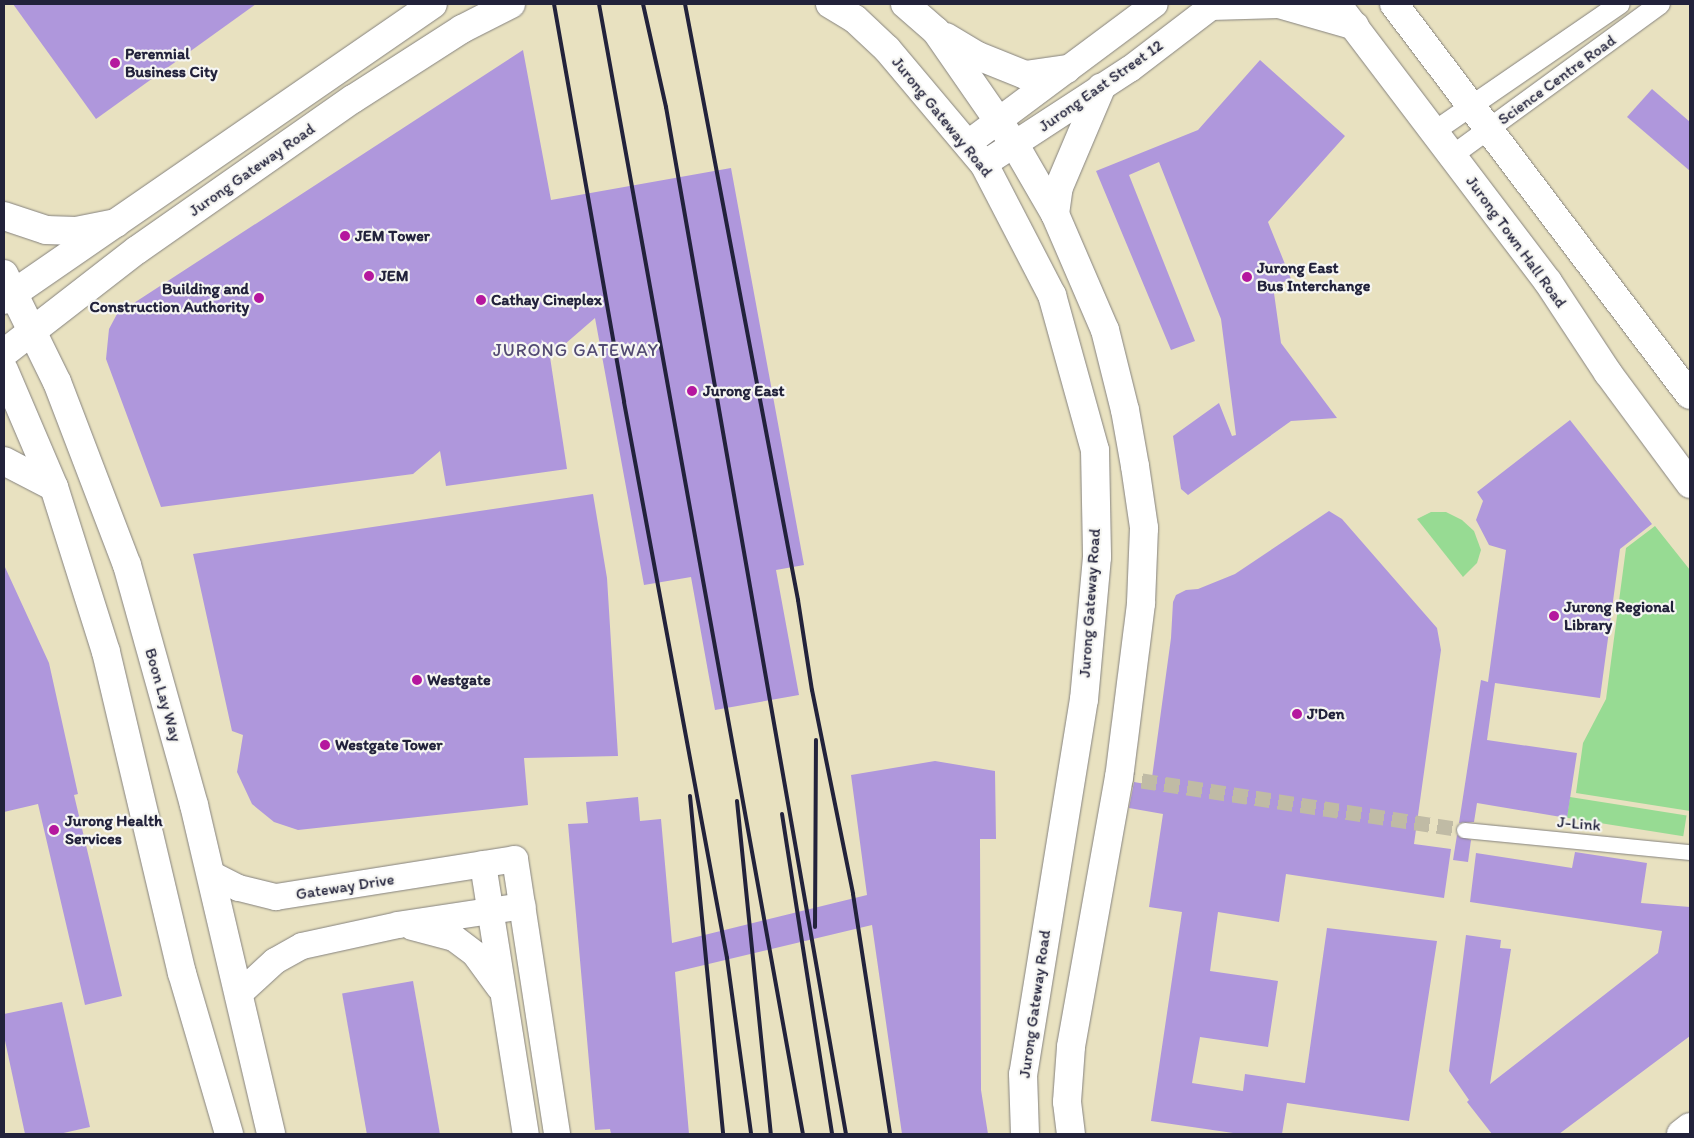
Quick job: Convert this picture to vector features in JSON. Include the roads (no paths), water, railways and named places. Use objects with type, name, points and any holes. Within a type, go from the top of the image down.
[{"type":"main road","name":"Jurong Gateway Road","points":[[7,289],[116,223],[433,4]]},
{"type":"main road","name":"Jurong Gateway Road","points":[[4,353],[138,250],[353,99],[462,29],[511,4]]},
{"type":"main road","name":"Jurong Gateway Road","points":[[830,4],[855,19],[872,33],[975,154],[1052,295],[1095,450],[1097,557],[1084,699],[1023,1074],[1025,1134]]},
{"type":"main road","points":[[863,4],[863,18],[872,33]]},
{"type":"main road","points":[[905,4],[936,31],[978,56],[1025,75],[1067,69]]},
{"type":"main road","points":[[1213,5],[1278,4],[1355,26]]},
{"type":"main road","name":"Jurong Town Hall Road","points":[[1337,4],[1548,282],[1608,373],[1690,484]]},
{"type":"main road","points":[[1394,4],[1470,107],[1690,395]]},
{"type":"main road","points":[[936,31],[1015,145],[1055,214],[1105,330],[1126,410],[1144,528],[1141,604],[1120,767],[1071,1047],[1067,1102],[1071,1134]]},
{"type":"main road","points":[[1055,214],[1059,187],[1101,88]]},
{"type":"main road","points":[[4,216],[46,230],[76,231],[116,223]]},
{"type":"main road","name":"Boon Lay Way","points":[[7,289],[33,330],[108,512],[130,575],[211,874],[271,1134]]},
{"type":"main road","points":[[4,370],[54,487],[106,652],[182,973],[229,1134]]},
{"type":"main road","points":[[4,461],[54,487]]},
{"type":"main road","points":[[68,531],[84,513],[108,512]]},
{"type":"main road","points":[[1680,1134],[1690,1128]]},
{"type":"street","name":"Jurong East Street 12","points":[[975,154],[998,121],[1155,4]]},
{"type":"street","name":"Science Centre Road","points":[[1435,131],[1620,4]]},
{"type":"street","name":"Science Centre Road","points":[[1453,155],[1660,4]]},
{"type":"street","name":"Jurong East Street 12","points":[[975,154],[1015,145],[1101,88],[1213,5]]},
{"type":"street","name":"J-Link","points":[[1464,830],[1690,852]]},
{"type":"street","name":"Gateway Drive","points":[[211,874],[239,888],[276,897],[515,859],[557,1134]]},
{"type":"street","points":[[483,864],[526,1134]]},
{"type":"street","points":[[238,995],[275,960],[302,946],[398,925],[522,906]]},
{"type":"street","points":[[398,925],[430,930],[454,938],[475,954],[502,992]]},
{"type":"tunnel","points":[[1119,777],[1464,830]]},
{"type":"railway","points":[[554,4],[624,402],[727,958],[751,1134]]},
{"type":"railway","points":[[599,4],[803,1134]]},
{"type":"railway","points":[[643,4],[666,107],[846,1134]]},
{"type":"railway","points":[[685,4],[798,600],[812,690],[853,894],[890,1134]]},
{"type":"railway","points":[[815,927],[816,740]]},
{"type":"railway","points":[[690,796],[723,1134]]},
{"type":"railway","points":[[737,801],[771,1134]]},
{"type":"railway","points":[[782,814],[832,1134]]},
{"type":"place","name":"Perennial Business City","points":[[115,63]]},
{"type":"place","name":"JEM Tower","points":[[345,236]]},
{"type":"place","name":"JEM","points":[[369,276]]},
{"type":"place","name":"Jurong East Bus Interchange","points":[[1247,277]]},
{"type":"place","name":"Building and Construction Authority","points":[[259,298]]},
{"type":"place","name":"Cathay Cineplex","points":[[481,300]]},
{"type":"place","name":"Jurong East","points":[[692,391]]},
{"type":"place","name":"Jurong Regional Library","points":[[1554,616]]},
{"type":"place","name":"Westgate","points":[[417,680]]},
{"type":"place","name":"J'Den","points":[[1297,714]]},
{"type":"place","name":"Westgate Tower","points":[[325,745]]},
{"type":"place","name":"Jurong Health Services","points":[[54,830]]},
{"type":"district","name":"JURONG GATEWAY","points":[[576,350]]}]
